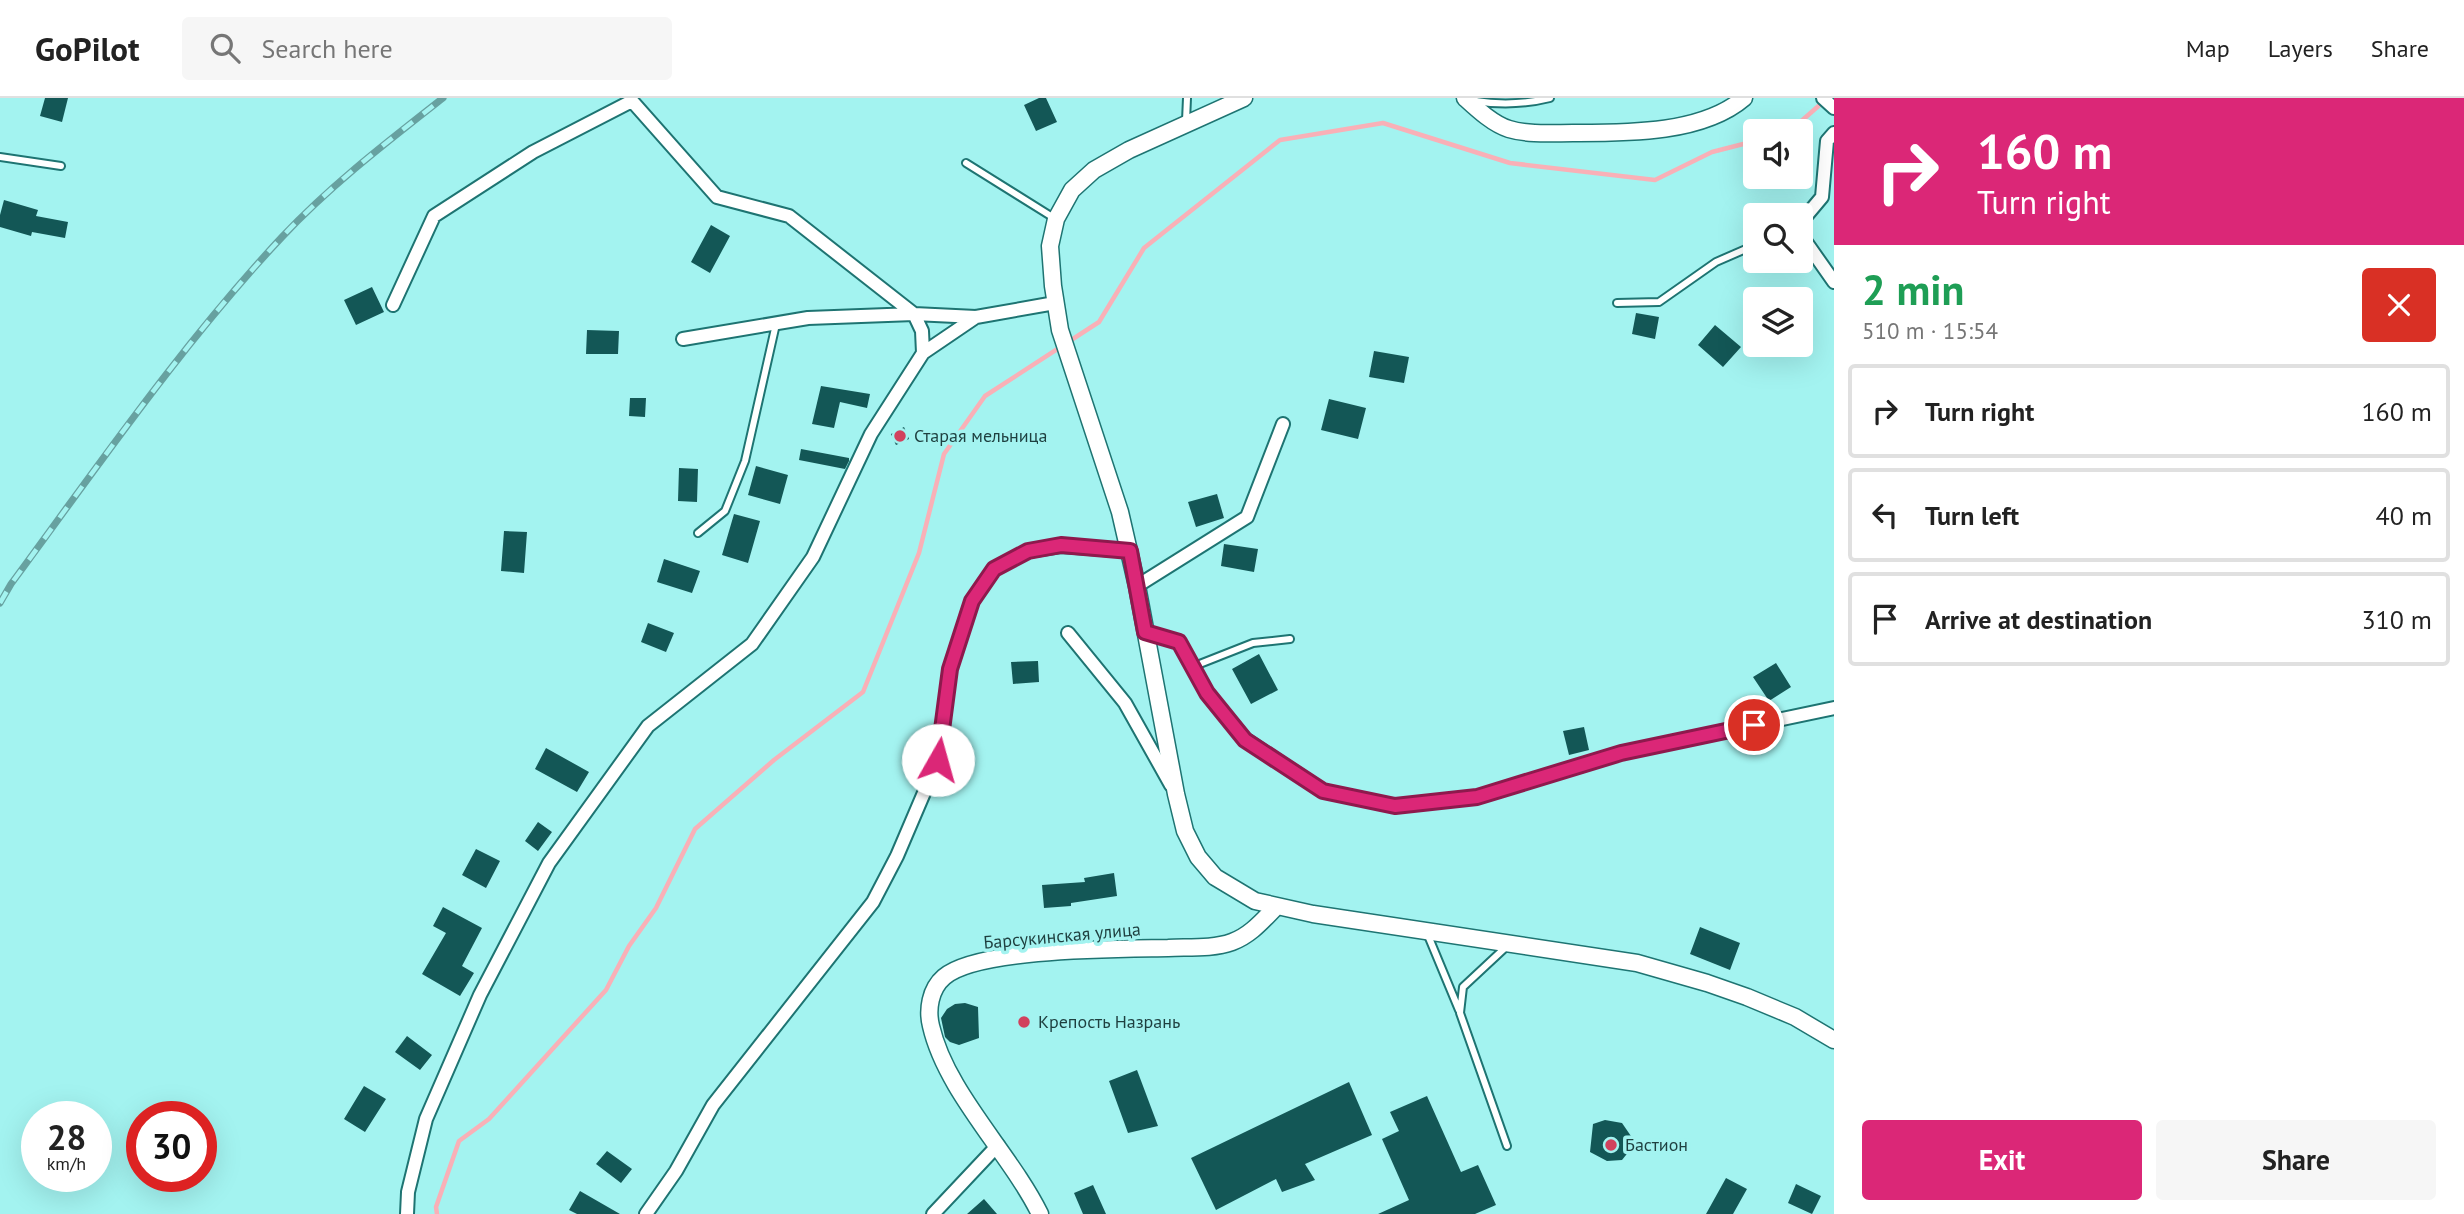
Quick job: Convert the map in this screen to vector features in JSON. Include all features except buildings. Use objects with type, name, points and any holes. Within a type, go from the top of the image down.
[{"type":"street","points":[[1244,98],[1129,150],[1094,170],[1072,190],[1056,219],[1050,246],[1055,303],[1063,337],[1120,512],[1137,586],[1176,794],[1185,831],[1198,857],[1215,877],[1255,901],[1313,914],[1637,963],[1707,983],[1795,1017],[1834,1040]]},
{"type":"street","points":[[1466,99],[1508,129],[1550,133],[1634,132],[1668,128],[1704,120],[1738,104],[1744,98]]},
{"type":"street","points":[[1823,98],[1834,108]]},
{"type":"street","points":[[393,305],[434,216],[533,152],[632,101],[717,197],[789,216],[914,314],[922,331],[923,353]]},
{"type":"street","points":[[1813,208],[1822,197],[1827,141],[1834,132]]},
{"type":"street","points":[[1813,252],[1834,282]]},
{"type":"street","points":[[683,339],[808,318],[914,314],[976,317],[1055,303]]},
{"type":"street","points":[[407,1214],[408,1192],[426,1119],[480,995],[549,863],[648,726],[752,644],[813,557],[871,434],[923,353],[976,317]]},
{"type":"street","points":[[1137,586],[1247,516],[1283,424]]},
{"type":"street","points":[[646,1214],[676,1171],[713,1105],[873,902],[897,856],[938,760],[950,669],[972,601],[994,569],[1028,551],[1061,545],[1130,551]]},
{"type":"street","points":[[1145,632],[1179,642],[1207,693],[1245,740],[1323,791],[1395,806],[1477,797],[1621,753],[1834,709]]},
{"type":"street","points":[[1068,633],[1125,703],[1176,794]]},
{"type":"street","name":"Барсукинская улица","points":[[1040,1214],[998,1145],[957,1087],[930,1026],[929,1007],[934,991],[944,977],[964,966],[990,958],[1230,943],[1251,933],[1277,906]]},
{"type":"street","points":[[933,1214],[998,1145]]},
{"type":"lane","points":[[1186,125],[1187,98]]},
{"type":"lane","points":[[1466,99],[1492,104],[1535,102],[1550,98]]},
{"type":"lane","points":[[0,158],[61,166]]},
{"type":"lane","points":[[967,163],[1056,219]]},
{"type":"lane","points":[[1617,303],[1659,302],[1716,262],[1743,250]]},
{"type":"lane","points":[[698,533],[725,510],[745,461],[776,324]]},
{"type":"lane","points":[[1192,667],[1253,643],[1290,639]]},
{"type":"lane","points":[[1426,931],[1460,1013],[1507,1146]]},
{"type":"lane","points":[[1460,1013],[1463,987],[1509,944]]},
{"type":"waterway","points":[[1804,119],[1823,102]]},
{"type":"waterway","points":[[437,1214],[436,1207],[459,1141],[489,1119],[606,990],[629,946],[656,908],[695,829],[774,760],[863,692],[919,553],[944,454],[985,396],[1099,322],[1144,248],[1280,140],[1383,123],[1510,163],[1655,180],[1712,152],[1743,144]]},
{"type":"railway","points":[[0,603],[11,584],[142,406],[245,278],[320,200],[360,164],[443,98]]},
{"type":"place","name":"Старая мельница","points":[[900,436]]},
{"type":"place","name":"Крепость Назрань","points":[[1024,1022]]},
{"type":"place","name":"Бастион","points":[[1611,1145]]},
{"type":"route","points":[[938,760],[950,669],[972,601],[994,569],[1028,551],[1061,545],[1130,551],[1145,632],[1179,642],[1207,693],[1245,740],[1323,791],[1395,806],[1477,797],[1621,753],[1754,725]]}]
